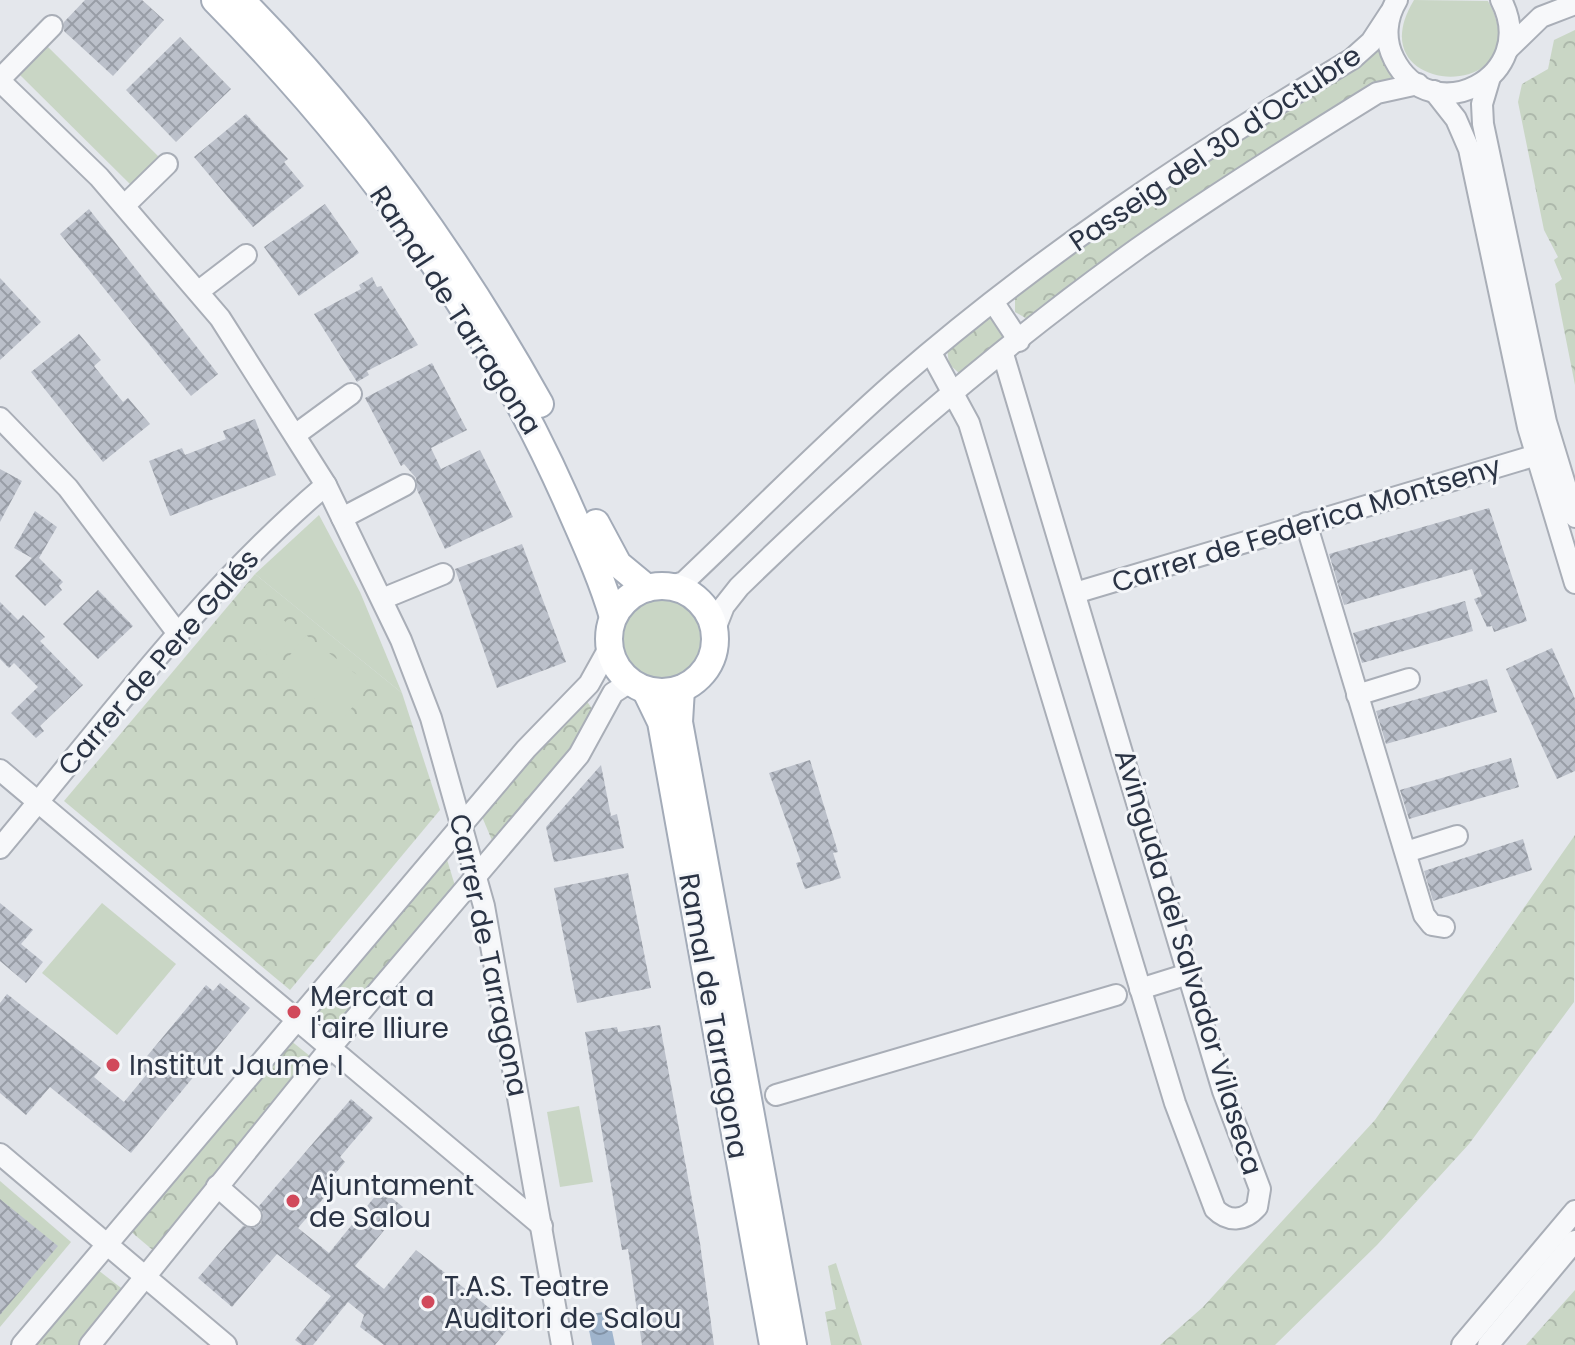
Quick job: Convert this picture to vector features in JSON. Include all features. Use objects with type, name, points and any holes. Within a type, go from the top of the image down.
[{"type":"main road","name":"Ramal de Tarragona","points":[[215,0],[285,71],[397,210],[490,352],[539,439],[599,573],[613,617]]},
{"type":"main road","name":"Ramal de Tarragona","points":[[241,0],[295,55],[409,195],[503,338],[556,433],[610,553],[618,564],[659,587]]},
{"type":"main road","points":[[659,587],[700,601],[715,629],[712,659],[705,672],[681,689],[638,686],[620,673],[609,648],[613,617],[627,599],[659,587]]},
{"type":"main road","name":"Ramal de Tarragona","points":[[638,686],[661,722],[773,1345]]},
{"type":"main road","name":"Ramal de Tarragona","points":[[681,689],[679,722],[793,1345]]},
{"type":"main road","points":[[762,1286],[763,1345]]},
{"type":"street","points":[[1501,0],[1510,29],[1508,49]]},
{"type":"street","points":[[1575,4],[1541,17],[1508,49],[1490,77],[1482,104],[1483,124],[1546,422],[1575,517]]},
{"type":"street","name":"Passeig del 30 d'Octubre","points":[[659,587],[684,582],[801,467],[931,353],[994,303],[1175,169],[1352,59],[1371,42],[1394,7]]},
{"type":"street","points":[[1394,7],[1388,33],[1391,53],[1402,71],[1426,88],[1456,119],[1469,149],[1499,299],[1537,455],[1575,583]]},
{"type":"street","points":[[0,80],[52,26]]},
{"type":"street","name":"Passeig del 30 d'Octubre","points":[[715,629],[724,606],[739,587],[850,481],[954,392],[1135,251],[1257,168],[1377,93],[1426,88],[1458,92],[1490,77]]},
{"type":"street","name":"Carrer de Tarragona","points":[[0,80],[125,205],[199,291],[326,485],[382,599],[431,718],[477,874],[562,1345]]},
{"type":"street","points":[[125,205],[167,164]]},
{"type":"street","points":[[199,291],[246,255]]},
{"type":"street","points":[[994,303],[1011,347]]},
{"type":"street","name":"Avinguda del Salvador Vilaseca","points":[[954,392],[969,423],[1175,1103],[1215,1209],[1227,1218],[1241,1218],[1257,1207],[1260,1189],[1223,1091],[1075,593],[1011,347]]},
{"type":"street","points":[[931,353],[954,392]]},
{"type":"street","points":[[295,435],[351,394]]},
{"type":"street","points":[[0,418],[68,488],[179,635]]},
{"type":"street","name":"Carrer de Federica Montseny","points":[[1075,593],[1537,455]]},
{"type":"street","name":"Carrer de Pere Galés","points":[[0,848],[261,542],[326,485]]},
{"type":"street","points":[[342,518],[405,485]]},
{"type":"street","points":[[1306,523],[1424,915],[1432,925],[1444,927]]},
{"type":"street","points":[[382,599],[443,574]]},
{"type":"street","points":[[22,1345],[526,749],[589,684],[609,648]]},
{"type":"street","points":[[1357,695],[1409,679]]},
{"type":"street","points":[[90,1345],[331,1047],[579,755],[608,698],[638,686]]},
{"type":"street","points":[[0,770],[542,1226]]},
{"type":"street","points":[[1406,852],[1457,836]]},
{"type":"street","points":[[1140,989],[1188,974]]},
{"type":"street","points":[[776,1095],[1116,995]]},
{"type":"street","points":[[0,1154],[226,1345]]},
{"type":"street","points":[[217,1186],[251,1216]]},
{"type":"street","points":[[1462,1345],[1575,1211]]},
{"type":"street","points":[[1488,1345],[1575,1241]]},
{"type":"green space","points":[[1414,0],[1488,1],[1499,35],[1492,58],[1474,72],[1450,77],[1426,71],[1408,57],[1402,33]]},
{"type":"green space","points":[[1575,30],[1575,385],[1555,284],[1562,279],[1554,260],[1558,257],[1544,230],[1518,102],[1522,84],[1548,69],[1554,40]]},
{"type":"green space","points":[[46,45],[163,161],[135,189],[18,73]]},
{"type":"green space","points":[[1378,47],[1395,78],[1392,82],[1029,320],[1015,312],[1015,296],[1039,273]]},
{"type":"green space","points":[[985,316],[994,317],[1004,330],[1001,345],[969,372],[960,374],[949,364],[947,348]]},
{"type":"green space","points":[[319,515],[360,592],[402,693],[255,574]]},
{"type":"green space","points":[[255,574],[402,693],[440,810],[290,990],[64,801]]},
{"type":"green space","points":[[660,597],[676,600],[689,609],[698,622],[701,638],[698,654],[689,667],[676,676],[660,679],[644,676],[631,667],[622,654],[619,638],[622,622],[631,609],[644,600]]},
{"type":"green space","points":[[279,616],[297,632],[273,660],[254,644]]},
{"type":"green space","points":[[306,635],[370,685],[342,720],[278,670]]},
{"type":"green space","points":[[584,697],[595,713],[591,726],[494,845],[480,812]]},
{"type":"green space","points":[[1575,835],[1574,1002],[1469,1144],[1377,1245],[1275,1345],[1160,1345],[1203,1307],[1375,1120]]},
{"type":"green space","points":[[445,853],[456,889],[338,1032],[312,1010]]},
{"type":"green space","points":[[102,903],[176,964],[117,1035],[42,973]]},
{"type":"green space","points":[[290,1040],[316,1061],[155,1252],[129,1230]]},
{"type":"green space","points":[[579,1106],[593,1182],[560,1187],[547,1112]]},
{"type":"green space","points":[[0,1181],[71,1242],[0,1327]]},
{"type":"green space","points":[[836,1263],[862,1345],[831,1345],[825,1312],[836,1309],[828,1266]]},
{"type":"green space","points":[[98,1270],[125,1291],[81,1345],[36,1345]]},
{"type":"green space","points":[[1575,1290],[1575,1345],[1526,1345]]},
{"type":"water","points":[[608,1311],[615,1345],[592,1345],[586,1315]]},
{"type":"building","points":[[85,0],[142,0],[164,20],[113,76],[64,31],[64,22]]},
{"type":"building","points":[[180,37],[231,89],[176,142],[126,90]]},
{"type":"building","points":[[246,114],[288,159],[284,162],[304,186],[253,227],[194,157]]},
{"type":"building","points":[[325,204],[359,253],[299,296],[264,247]]},
{"type":"building","points":[[89,209],[218,374],[191,396],[60,234]]},
{"type":"building","points":[[372,277],[377,287],[381,286],[418,345],[367,371],[369,375],[357,382],[314,314],[361,289],[359,285]]},
{"type":"building","points":[[0,278],[41,322],[0,360]]},
{"type":"building","points":[[79,334],[101,360],[94,366],[123,402],[128,398],[150,424],[103,462],[31,372]]},
{"type":"building","points":[[432,363],[467,430],[431,448],[441,469],[480,450],[513,517],[445,549],[417,490],[416,478],[404,464],[401,466],[365,398]]},
{"type":"building","points":[[255,419],[276,475],[170,516],[149,461],[182,448],[185,455],[226,439],[223,431]]},
{"type":"building","points":[[0,469],[22,481],[0,522]]},
{"type":"building","points":[[1489,508],[1527,621],[1494,632],[1492,626],[1487,627],[1474,599],[1482,596],[1472,569],[1344,605],[1329,554]]},
{"type":"building","points":[[35,511],[57,527],[39,558],[63,582],[59,586],[62,590],[45,606],[15,576],[32,558],[14,548]]},
{"type":"building","points":[[522,544],[566,662],[497,688],[455,569]]},
{"type":"building","points":[[98,590],[133,626],[98,659],[63,624]]},
{"type":"building","points":[[1465,601],[1473,631],[1362,663],[1353,633]]},
{"type":"building","points":[[0,602],[18,620],[23,615],[45,637],[40,641],[83,685],[40,726],[44,731],[36,738],[11,713],[38,687],[14,663],[9,668],[0,659]]},
{"type":"building","points":[[1552,648],[1575,699],[1575,771],[1557,779],[1506,669]]},
{"type":"building","points":[[1487,679],[1497,712],[1386,744],[1376,711]]},
{"type":"building","points":[[1511,758],[1519,787],[1409,819],[1400,790]]},
{"type":"building","points":[[810,760],[838,852],[833,853],[841,878],[805,889],[796,863],[801,862],[769,773]]},
{"type":"building","points":[[601,765],[611,816],[617,814],[624,848],[554,862],[546,827]]},
{"type":"building","points":[[1523,839],[1532,870],[1433,901],[1424,871]]},
{"type":"building","points":[[628,873],[651,988],[577,1003],[554,888]]},
{"type":"building","points":[[0,903],[33,930],[21,944],[43,962],[26,983],[0,961]]},
{"type":"building","points":[[220,983],[250,1008],[131,1153],[50,1087],[26,1115],[0,1093],[0,1003],[7,994],[101,1068],[94,1077],[124,1102],[147,1074],[138,1067],[206,985],[213,991]]},
{"type":"building","points":[[660,1025],[700,1243],[714,1345],[642,1345],[628,1249],[622,1250],[585,1032],[617,1027],[618,1032]]},
{"type":"building","points":[[351,1099],[373,1118],[340,1157],[345,1162],[329,1181],[334,1186],[298,1228],[329,1253],[381,1189],[403,1207],[355,1266],[384,1289],[416,1250],[511,1325],[495,1345],[384,1345],[360,1327],[364,1315],[348,1302],[313,1345],[302,1345],[295,1340],[331,1296],[277,1254],[232,1307],[198,1278],[243,1226],[254,1228],[261,1224],[263,1213],[259,1206]]},
{"type":"building","points":[[0,1199],[58,1246],[0,1315]]},
{"type":"place","name":"Mercat a l'aire lliure","points":[[294,1012]]},
{"type":"place","name":"Institut Jaume I","points":[[113,1065]]},
{"type":"place","name":"Ajuntament de Salou","points":[[293,1201]]},
{"type":"place","name":"T.A.S. Teatre Auditori de Salou","points":[[428,1302]]}]
